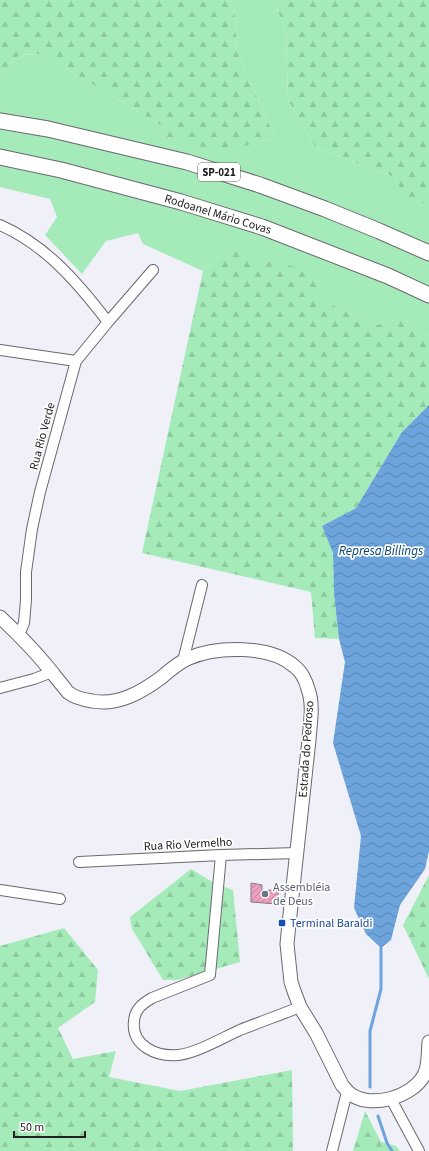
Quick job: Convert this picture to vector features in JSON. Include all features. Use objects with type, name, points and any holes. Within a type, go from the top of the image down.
[{"type":"highway","name":"SP-021","points":[[0,121],[48,129],[187,162],[260,185],[325,209],[379,230],[429,254]]},
{"type":"highway","name":"Rodoanel Mário Covas","points":[[0,157],[62,170],[181,202],[262,227],[388,276],[429,295]]},
{"type":"main road","name":"Estrada do Pedroso","points":[[0,617],[19,635],[69,693],[92,701],[110,702],[128,697],[150,686],[188,658],[200,654],[234,649],[266,653],[283,659],[294,666],[302,676],[309,689],[311,707],[288,944],[291,982],[300,1007],[347,1092]]},
{"type":"main road","points":[[347,1092],[362,1100],[391,1099],[406,1093],[420,1081],[426,1072],[429,1042]]},
{"type":"street","points":[[0,225],[23,236],[35,244],[58,264],[87,294],[108,322]]},
{"type":"street","name":"Rua Rio Verde","points":[[19,635],[24,623],[26,572],[32,529],[40,492],[76,361],[153,270]]},
{"type":"street","points":[[0,350],[76,361]]},
{"type":"street","points":[[183,661],[202,586]]},
{"type":"street","points":[[0,688],[34,679],[52,672]]},
{"type":"street","name":"Rua Rio Vermelho","points":[[79,862],[297,853]]},
{"type":"street","points":[[221,855],[210,975],[152,998],[144,1003],[136,1012],[134,1018],[136,1034],[146,1048],[159,1054],[185,1054],[218,1041],[240,1030],[300,1007]]},
{"type":"street","points":[[0,890],[60,898]]},
{"type":"street","points":[[332,1151],[347,1092]]},
{"type":"street","points":[[391,1099],[419,1151]]},
{"type":"green space","points":[[0,0],[235,0],[237,51],[276,140],[262,141],[223,152],[164,138],[164,127],[42,54],[19,55],[0,75]]},
{"type":"green space","points":[[235,0],[273,0],[286,30],[288,100],[316,148],[397,178],[418,203],[429,201],[429,335],[402,318],[378,325],[320,300],[227,250],[203,271],[143,244],[138,233],[106,241],[82,274],[45,235],[57,217],[50,199],[0,187],[0,75],[19,55],[42,54],[164,127],[262,141],[276,140],[237,51]]},
{"type":"green space","points":[[273,0],[429,0],[429,201],[418,204],[402,197],[397,178],[316,148],[288,100],[286,30]]},
{"type":"green space","points":[[227,250],[300,268],[319,287],[320,300],[378,325],[402,318],[429,335],[429,405],[402,432],[356,508],[322,526],[333,553],[334,594],[339,639],[315,638],[311,592],[142,553],[203,271]]},
{"type":"green space","points":[[191,869],[214,883],[233,890],[240,962],[177,980],[163,980],[132,929],[130,917]]},
{"type":"green space","points":[[429,875],[429,979],[403,925]]},
{"type":"green space","points":[[64,928],[98,970],[95,1002],[58,1028],[73,1059],[116,1051],[109,1077],[180,1091],[292,1070],[293,1151],[0,1151],[0,946]]},
{"type":"green space","points":[[365,1111],[381,1142],[396,1146],[400,1151],[353,1151]]},
{"type":"water","name":"Represa Billings","points":[[429,405],[429,851],[425,869],[400,905],[391,940],[381,948],[366,934],[354,908],[361,836],[333,743],[345,662],[339,639],[334,594],[333,553],[322,526],[356,508],[402,432]]},
{"type":"building","name":"Assembléia de Deus","points":[[251,883],[262,885],[262,891],[281,889],[277,896],[277,904],[251,902]]},
{"type":"waterway","points":[[370,1087],[370,1031],[381,989],[381,948]]},
{"type":"waterway","points":[[378,1116],[387,1143],[392,1151]]},
{"type":"place","name":"Assembléia de Deus","points":[[265,894]]},
{"type":"place","name":"Terminal Baraldi","points":[[282,923]]}]
